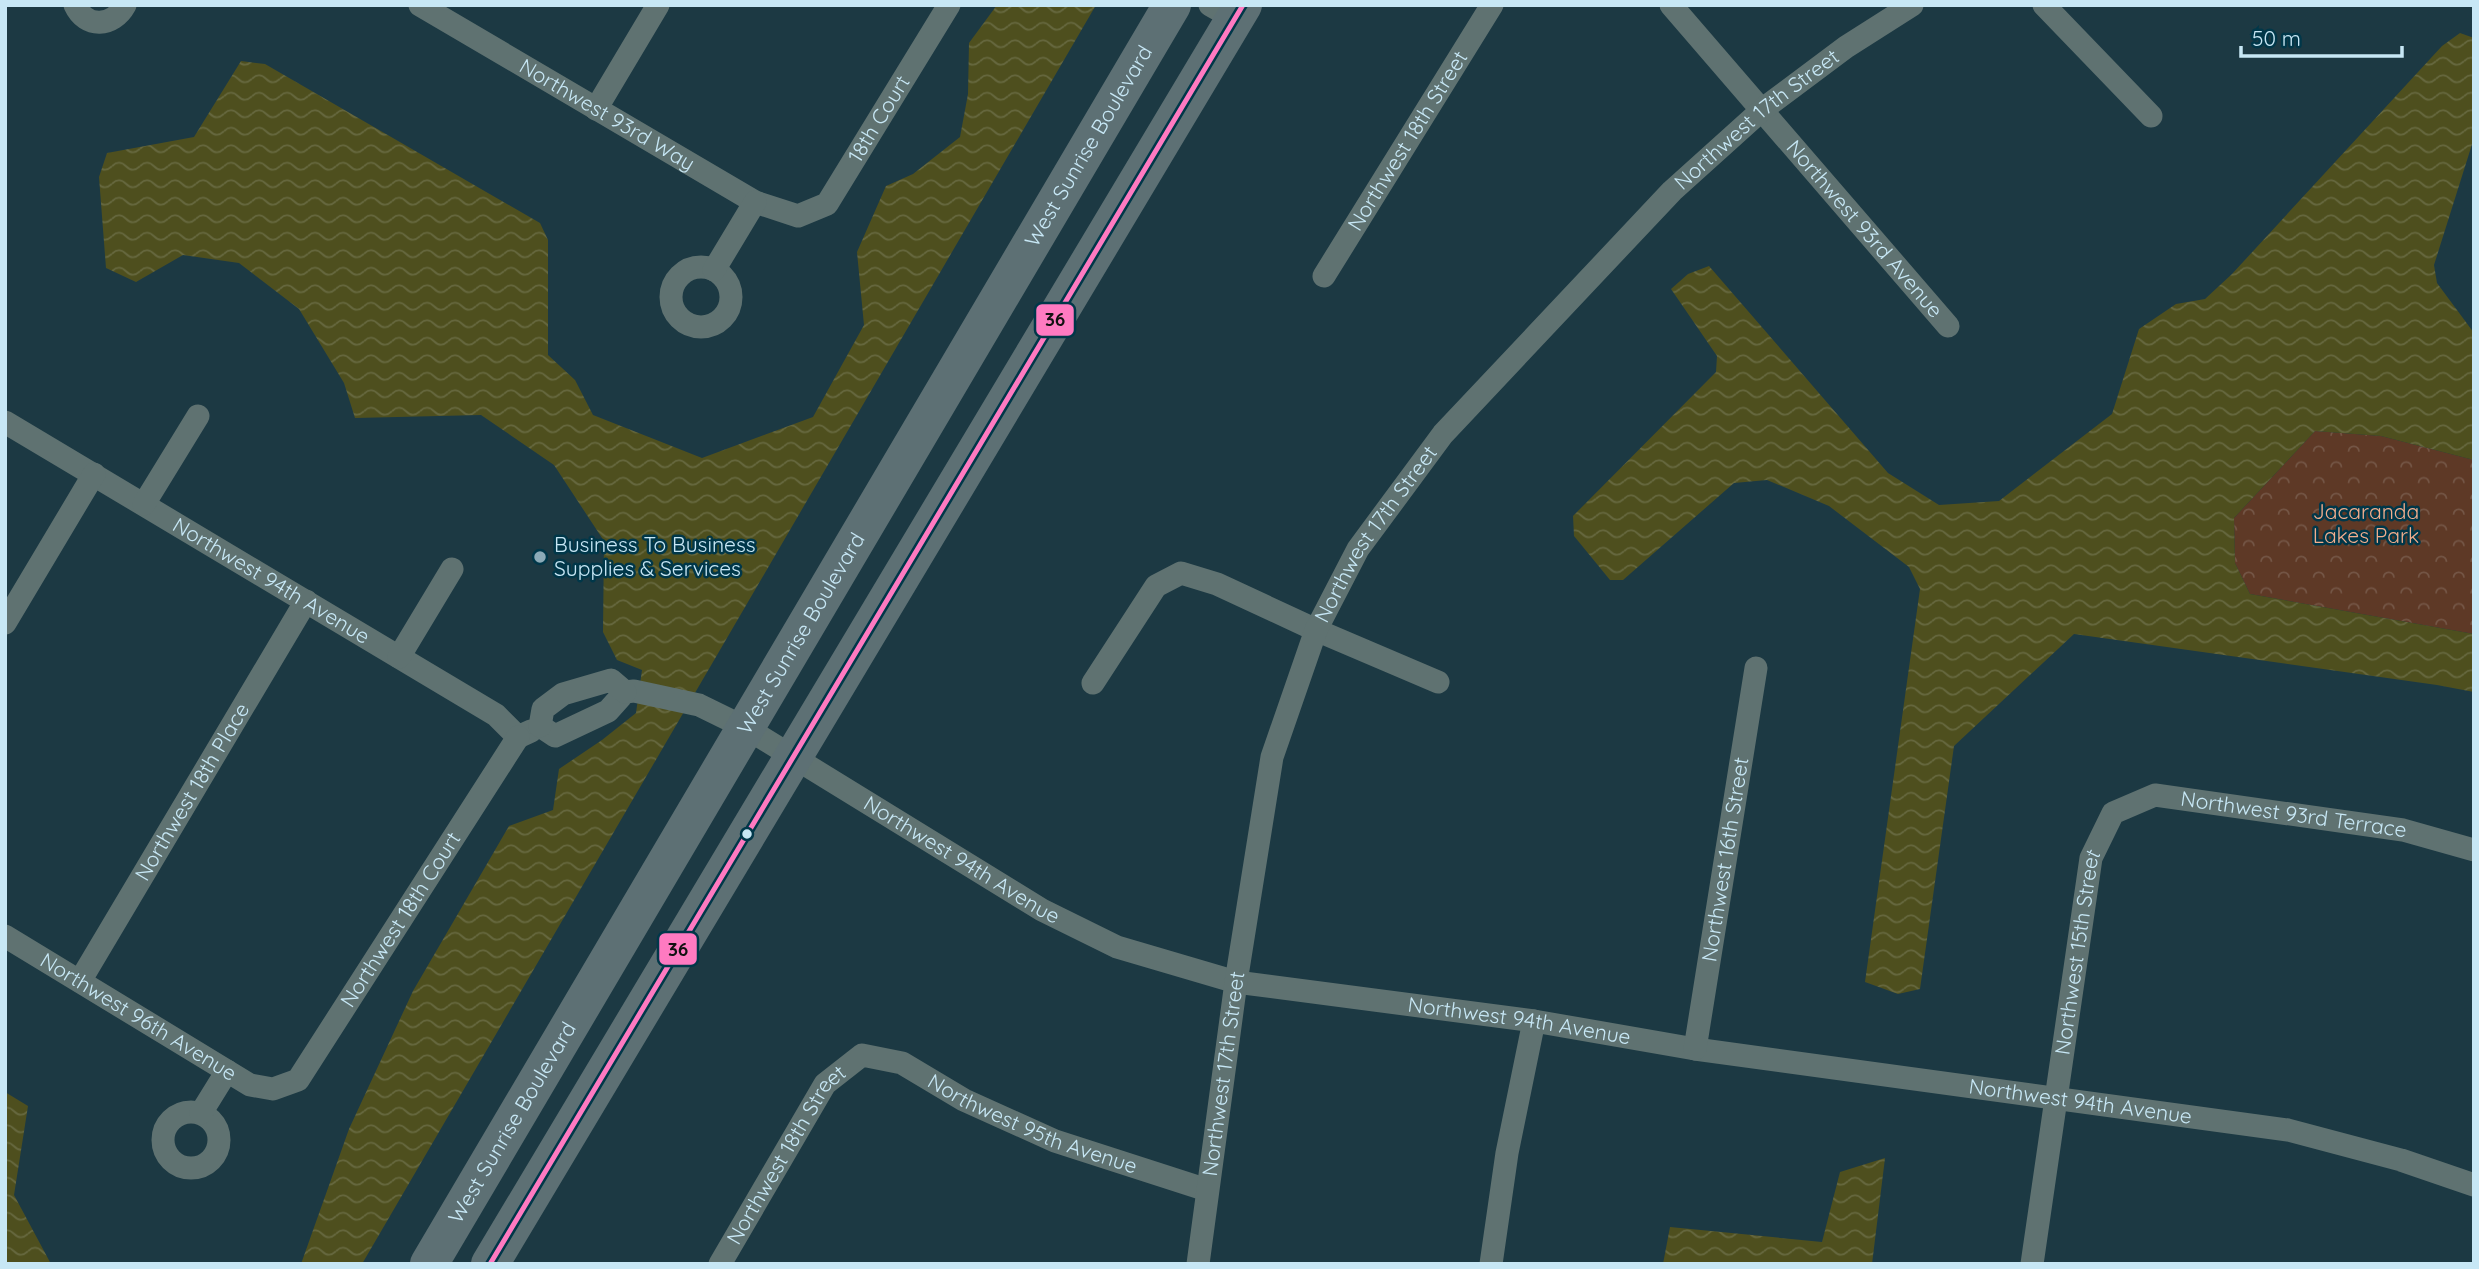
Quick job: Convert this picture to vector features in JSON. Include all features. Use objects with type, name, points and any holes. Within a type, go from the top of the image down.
[{"type":"highway","name":"West Sunrise Boulevard","points":[[429,1264],[1172,5]]},
{"type":"highway","points":[[490,1264],[794,757],[1229,10]]},
{"type":"street","points":[[75,5],[84,18],[100,23],[116,18],[125,5]]},
{"type":"street","name":"Northwest 93rd Way","points":[[420,5],[755,202],[798,216]]},
{"type":"street","points":[[596,109],[658,5]]},
{"type":"street","name":"18th Court","points":[[798,216],[827,204],[949,5]]},
{"type":"street","name":"Northwest 18th Street","points":[[1324,276],[1492,5]]},
{"type":"street","name":"Northwest 93rd Avenue","points":[[1671,5],[1948,326]]},
{"type":"street","name":"Northwest 17th Street","points":[[1198,1264],[1236,982],[1272,757],[1316,630],[1358,549],[1443,434],[1672,191],[1763,109],[1846,47],[1912,5]]},
{"type":"street","points":[[2044,5],[2151,116]]},
{"type":"street","points":[[713,270],[755,202]]},
{"type":"street","points":[[144,504],[198,416]]},
{"type":"street","name":"Northwest 94th Avenue","points":[[5,422],[496,715],[518,737]]},
{"type":"street","points":[[5,623],[94,474]]},
{"type":"street","points":[[399,657],[452,569]]},
{"type":"street","points":[[1093,683],[1156,586],[1181,573],[1217,584],[1438,682]]},
{"type":"street","name":"Northwest 18th Place","points":[[80,981],[306,601]]},
{"type":"street","name":"Northwest 16th Street","points":[[1695,1048],[1756,668]]},
{"type":"street","name":"Northwest 94th Avenue","points":[[540,726],[543,709],[563,694],[611,680],[630,692],[699,705],[794,757],[1042,910],[1117,947],[1236,982],[1534,1021],[1695,1048],[2288,1130],[2401,1160],[2474,1185]]},
{"type":"street","points":[[518,737],[540,726],[555,736],[608,711],[630,692]]},
{"type":"street","name":"Northwest 18th Court","points":[[272,1089],[298,1080],[518,737]]},
{"type":"street","name":"Northwest 93rd Terrace","points":[[2113,813],[2155,795],[2403,830],[2474,850]]},
{"type":"street","name":"Northwest 15th Street","points":[[2032,1264],[2091,858],[2113,813]]},
{"type":"street","name":"Northwest 96th Avenue","points":[[5,936],[250,1085],[272,1089]]},
{"type":"street","points":[[1491,1264],[1507,1153],[1534,1021]]},
{"type":"street","name":"Northwest 18th Street","points":[[720,1264],[825,1084],[862,1055]]},
{"type":"street","name":"Northwest 95th Avenue","points":[[862,1055],[902,1063],[964,1100],[1055,1141],[1207,1190]]},
{"type":"street","points":[[201,1113],[228,1071]]},
{"type":"green space","name":"Jacaranda Lakes Park","points":[[2315,431],[2381,436],[2474,460],[2474,634],[2250,594],[2235,563],[2234,518]]},
{"type":"water","points":[[997,5],[1096,5],[362,1264],[301,1264],[349,1129],[413,991],[509,826],[553,810],[559,769],[636,713],[642,670],[617,660],[603,632],[604,541],[554,465],[481,415],[355,418],[344,383],[299,309],[239,263],[183,255],[136,282],[106,268],[99,177],[107,153],[194,137],[241,61],[265,64],[540,223],[548,240],[548,355],[575,380],[593,415],[702,458],[813,417],[864,325],[857,252],[886,186],[913,174],[960,137],[968,94],[969,43]]},
{"type":"water","points":[[2460,33],[2474,38],[2474,138],[2434,265],[2437,283],[2474,333],[2474,460],[2381,436],[2315,431],[2234,518],[2235,563],[2250,594],[2474,634],[2474,692],[2074,634],[1954,746],[1920,989],[1898,994],[1865,982],[1920,589],[1909,567],[1829,506],[1767,480],[1734,483],[1623,580],[1610,580],[1574,536],[1573,516],[1716,372],[1717,356],[1671,289],[1688,274],[1709,266],[1888,473],[1939,505],[1999,501],[2112,414],[2139,329],[2176,304],[2205,299],[2232,274],[2442,46]]},
{"type":"water","points":[[5,1092],[28,1106],[14,1195],[51,1264],[5,1264]]},
{"type":"water","points":[[1885,1158],[1872,1264],[1663,1264],[1670,1227],[1822,1242],[1840,1172]]},
{"type":"transit line","name":"36","points":[[490,1264],[1243,5]]},
{"type":"place","name":"Business To Business Supplies & Services","points":[[540,557]]}]
